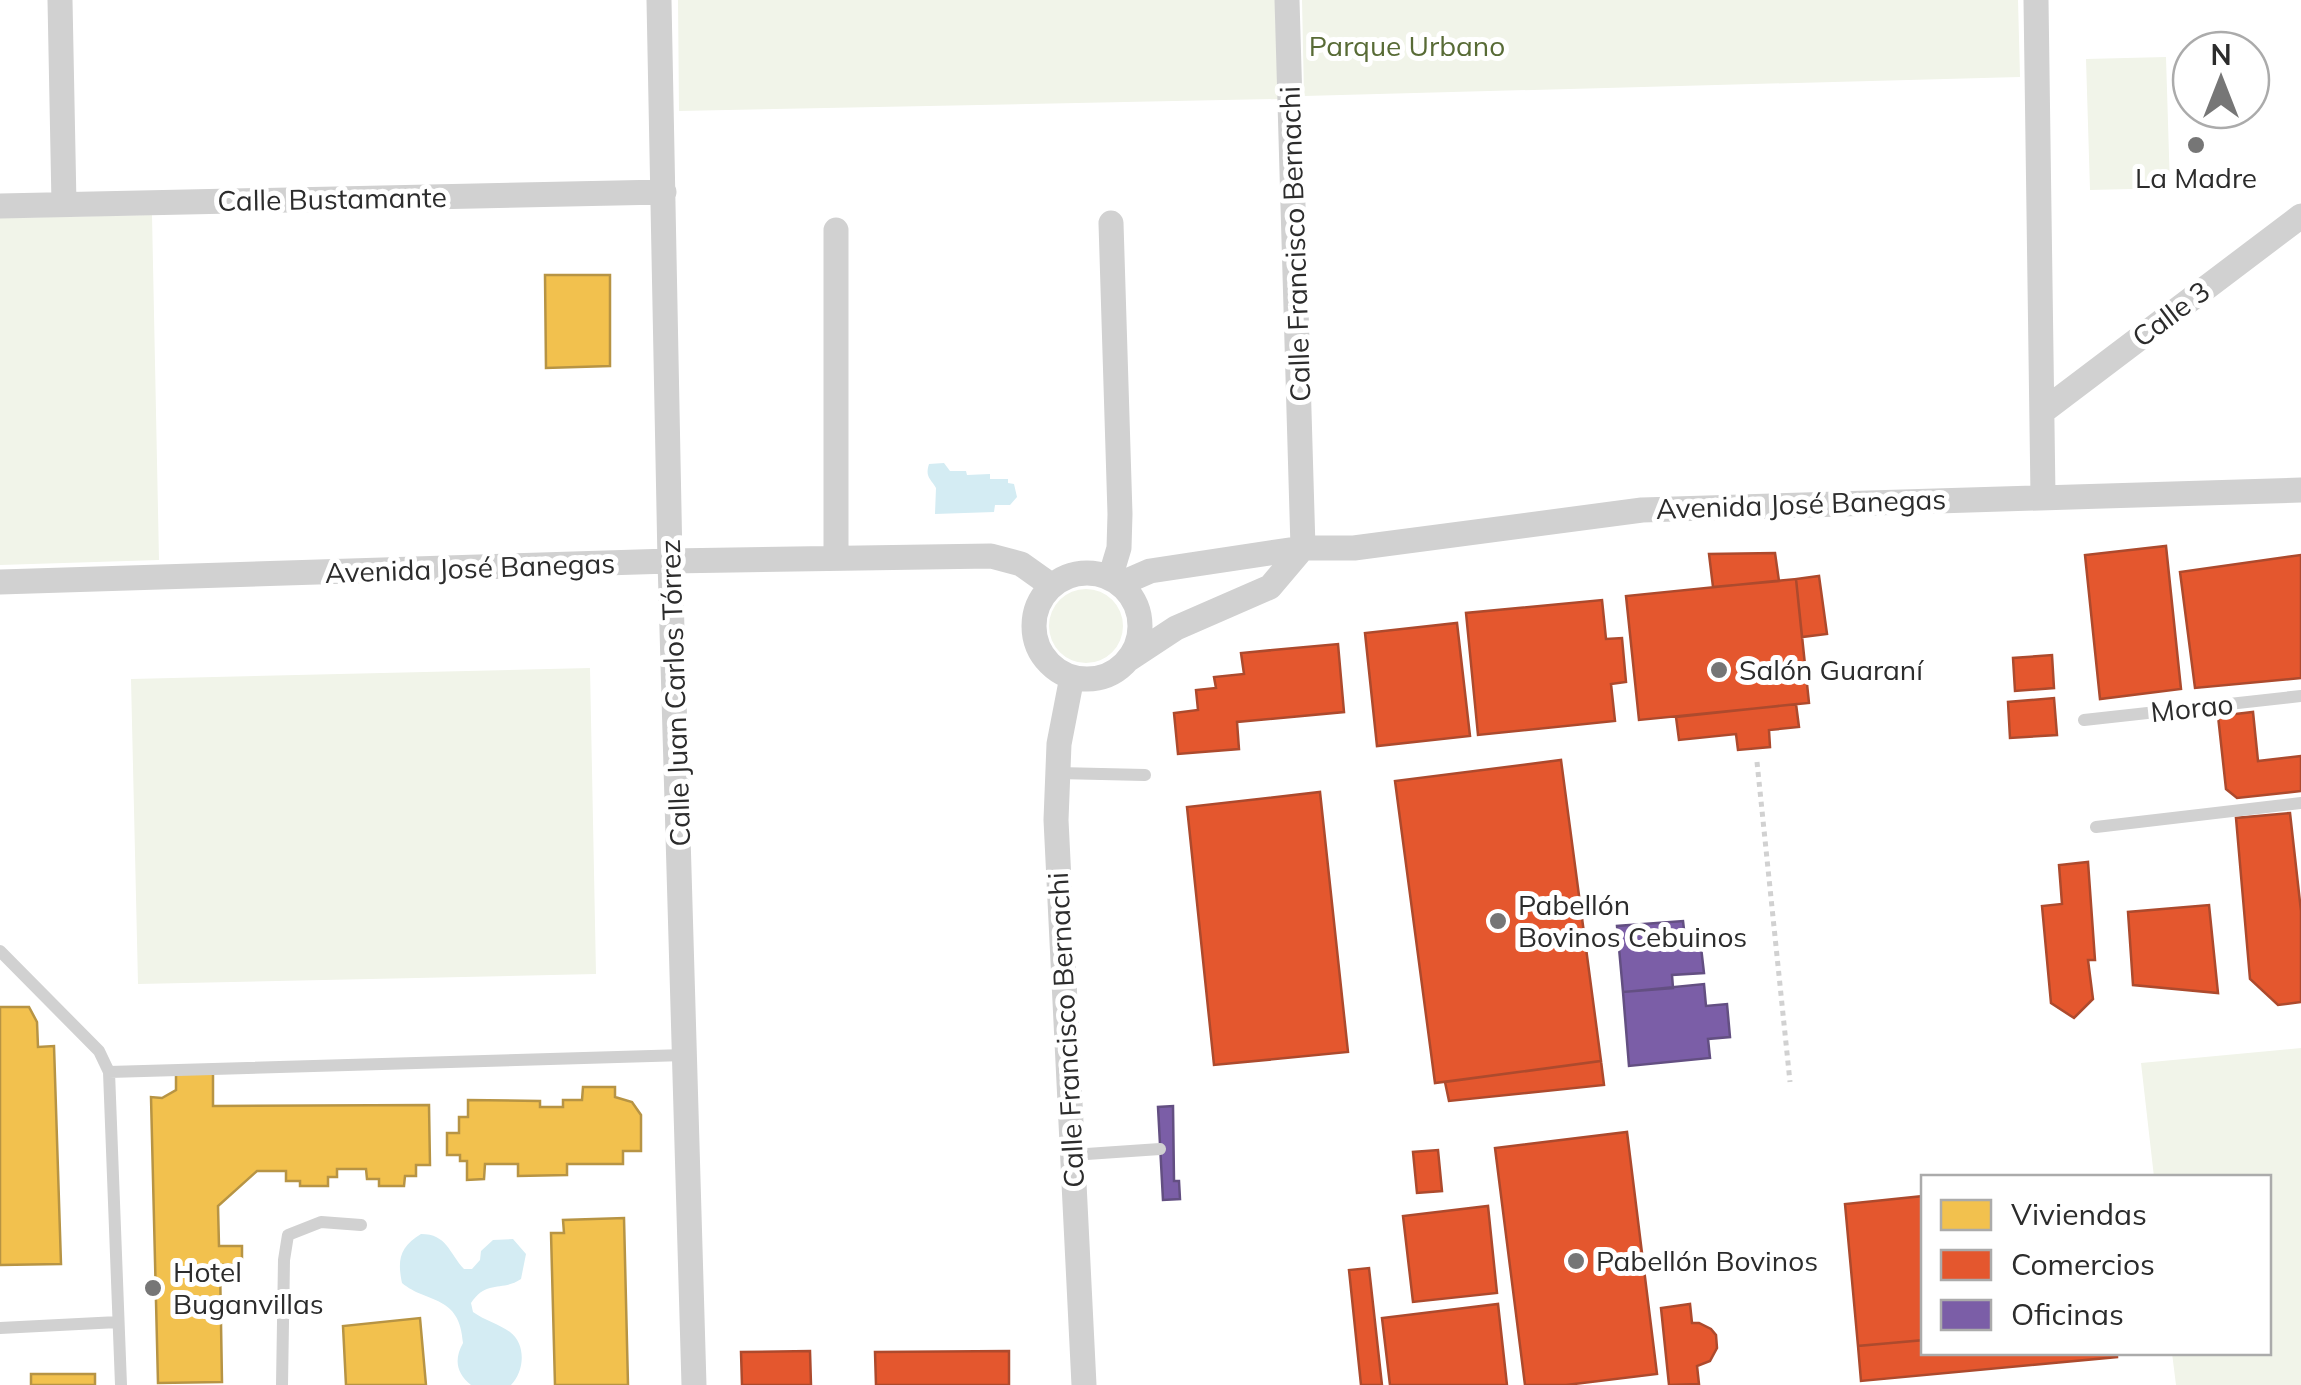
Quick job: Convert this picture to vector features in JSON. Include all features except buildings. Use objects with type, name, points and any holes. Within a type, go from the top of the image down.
[{"type":"street","points":[[60,0],[64,204]]},
{"type":"street","name":"Calle Juan Carlos Tórrez","points":[[658,0],[694,1385]]},
{"type":"street","name":"Calle Francisco Bernachi","points":[[1288,0],[1304,548]]},
{"type":"street","points":[[2036,0],[2043,496]]},
{"type":"street","name":"Calle Bustamante","points":[[0,206],[664,192]]},
{"type":"street","name":"Calle 3","points":[[2042,412],[2301,216]]},
{"type":"street","points":[[1111,223],[1120,514],[1115,581]]},
{"type":"street","points":[[836,230],[836,558]]},
{"type":"street","name":"Avenida José Banegas","points":[[1115,581],[1150,571],[1304,548],[1354,548],[1642,510],[2301,490]]},
{"type":"street","points":[[1126,662],[1134,651],[1140,628],[1136,604],[1115,581],[1086,572],[1052,586],[1037,606],[1036,643],[1051,664],[1072,676],[1096,678],[1118,669],[1176,628],[1270,587],[1304,548]]},
{"type":"street","name":"Avenida José Banegas","points":[[0,582],[670,561],[990,556],[1021,564],[1052,586]]},
{"type":"street","name":"Calle Francisco Bernachi","points":[[1072,676],[1064,711],[1056,820],[1079,1384]]},
{"type":"lane","name":"Morao","points":[[2084,720],[2301,696]]},
{"type":"lane","points":[[1058,773],[1145,775]]},
{"type":"lane","points":[[2096,827],[2301,803]]},
{"type":"lane","points":[[0,950],[98,1051],[109,1072],[121,1385]]},
{"type":"lane","points":[[109,1072],[686,1055]]},
{"type":"lane","points":[[1072,1155],[1160,1149]]},
{"type":"lane","points":[[282,1385],[288,1235],[321,1222],[360,1225]]},
{"type":"lane","points":[[0,1328],[118,1322]]},
{"type":"path","points":[[1757,762],[1790,1082]]},
{"type":"green space","points":[[678,0],[1275,0],[1278,99],[679,111]]},
{"type":"green space","name":"Parque Urbano","points":[[1302,0],[2018,0],[2020,77],[1304,96]]},
{"type":"green space","points":[[2166,57],[2170,188],[2090,190],[2086,59]]},
{"type":"green space","points":[[152,215],[159,560],[0,565],[0,218]]},
{"type":"green space","points":[[1086,589],[1112,600],[1123,626],[1112,652],[1086,663],[1060,652],[1049,626],[1060,600]]},
{"type":"green space","points":[[590,668],[596,974],[138,984],[131,679]]},
{"type":"green space","points":[[2301,1048],[2301,1385],[2176,1385],[2172,1355],[2271,1355],[2271,1175],[2154,1175],[2141,1063]]},
{"type":"water","points":[[944,463],[950,471],[1008,479],[1008,483],[1014,484],[1017,497],[1010,505],[995,505],[994,512],[935,514],[936,488],[928,468],[929,464]]},
{"type":"water","points":[[421,1234],[442,1241],[464,1269],[472,1269],[480,1260],[481,1251],[493,1240],[513,1239],[526,1254],[521,1279],[489,1288],[471,1303],[473,1312],[510,1332],[519,1344],[521,1366],[511,1385],[471,1385],[458,1366],[463,1343],[456,1316],[441,1302],[402,1283],[402,1254]]},
{"type":"place","name":"La Madre","points":[[2196,145]]},
{"type":"place","name":"Salón Guaraní","points":[[1719,670]]},
{"type":"place","name":"Pabellón Bovinos Cebuinos","points":[[1498,921]]},
{"type":"place","name":"Pabellón Bovinos","points":[[1576,1261]]},
{"type":"place","name":"Hotel Buganvillas","points":[[153,1288]]}]
